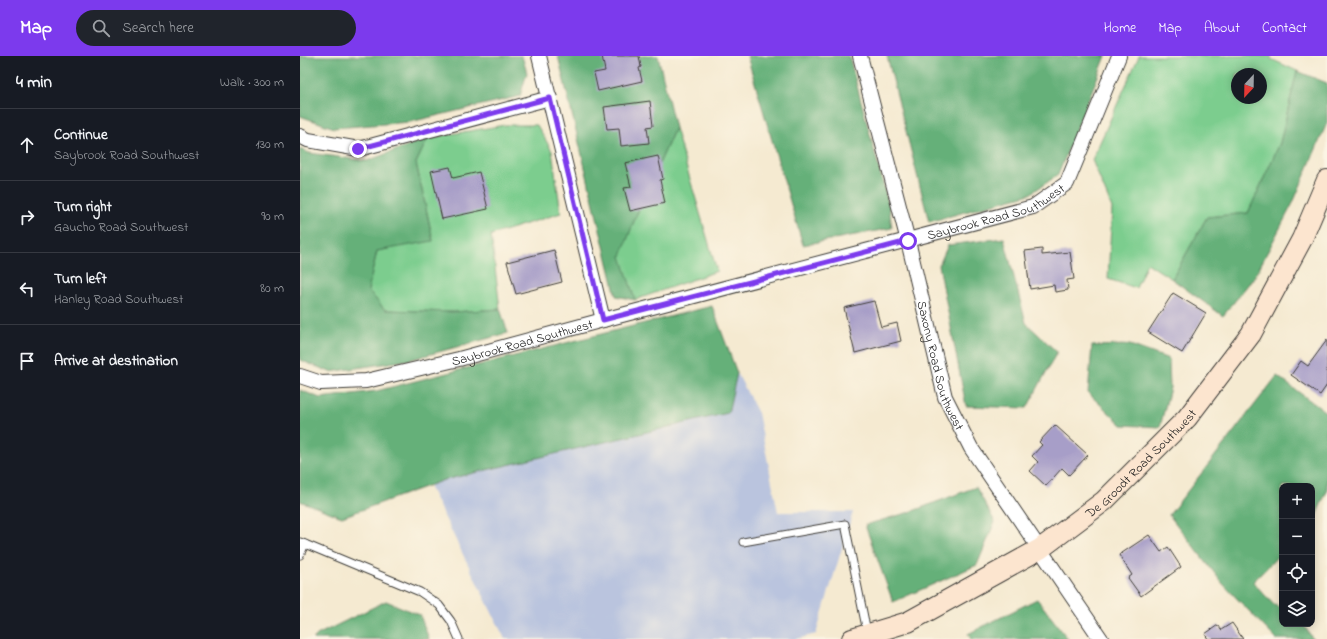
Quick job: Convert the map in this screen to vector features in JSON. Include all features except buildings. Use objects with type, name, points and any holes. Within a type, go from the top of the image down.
[{"type":"street","points":[[540,56],[603,320]]},
{"type":"street","name":"Saxony Road Southwest","points":[[860,56],[908,241],[945,397],[971,448],[1101,639]]},
{"type":"street","name":"Saybrook Road Southwest","points":[[300,376],[321,383],[366,381],[459,359],[1033,207],[1067,183],[1119,56]]},
{"type":"street","points":[[300,136],[308,140],[358,149],[550,98]]},
{"type":"street","name":"De Groodt Road Southwest","points":[[860,637],[908,622],[1040,549],[1104,501],[1187,418],[1251,334],[1302,239],[1327,180]]},
{"type":"lane","points":[[743,542],[845,524],[860,637]]},
{"type":"lane","points":[[300,555],[303,543],[420,592],[439,605],[451,621],[459,639]]},
{"type":"shaded area","points":[[737,373],[758,413],[778,512],[853,512],[816,634],[796,639],[505,639],[429,486],[444,480],[728,413]]},
{"type":"green space","points":[[300,56],[522,56],[527,73],[520,96],[410,122],[334,128],[300,116]]},
{"type":"green space","points":[[558,56],[658,56],[675,128],[636,216],[621,256],[635,300],[616,296]]},
{"type":"green space","points":[[747,56],[849,56],[889,206],[892,228],[803,245]]},
{"type":"green space","points":[[887,56],[1106,56],[1058,175],[1030,194],[929,222]]},
{"type":"green space","points":[[1139,56],[1271,56],[1271,59],[1297,71],[1280,143],[1248,213],[1207,217],[1172,279],[1147,263],[1136,288],[1108,279],[1112,208],[1092,160]]},
{"type":"green space","points":[[1297,71],[1327,83],[1327,123],[1293,203],[1255,276],[1223,316],[1172,279],[1207,217],[1248,213],[1280,143]]},
{"type":"green space","points":[[505,125],[537,125],[552,151],[561,213],[491,235],[500,309],[453,312],[385,310],[368,290],[377,251],[433,240],[416,163],[428,138]]},
{"type":"green space","points":[[675,128],[717,271],[635,300],[620,256]]},
{"type":"green space","points":[[428,138],[416,163],[433,241],[377,251],[368,290],[385,310],[453,312],[500,309],[508,333],[409,360],[330,372],[300,360],[300,149],[309,153],[367,161]]},
{"type":"green space","points":[[1004,238],[1026,323],[1057,352],[1027,408],[966,406],[939,265],[948,245]]},
{"type":"green space","points":[[712,306],[737,373],[728,413],[444,480],[342,517],[300,501],[300,390],[320,398],[376,391]]},
{"type":"green space","points":[[1130,345],[1169,359],[1170,388],[1160,427],[1122,425],[1088,393],[1092,346]]},
{"type":"green space","points":[[1277,376],[1327,413],[1327,491],[1315,517],[1315,483],[1279,483],[1279,555],[1253,582],[1274,605],[1279,607],[1279,627],[1305,627],[1313,639],[1276,639],[1223,584],[1169,515]]},
{"type":"green space","points":[[976,487],[995,522],[977,565],[893,602],[865,525],[910,512]]},
{"type":"green space","points":[[1037,599],[1068,639],[971,639],[968,634]]},
{"type":"green space","points":[[386,601],[420,615],[429,639],[313,639],[317,635]]},
{"type":"route","points":[[358,149],[550,98],[603,320],[908,241]]}]
